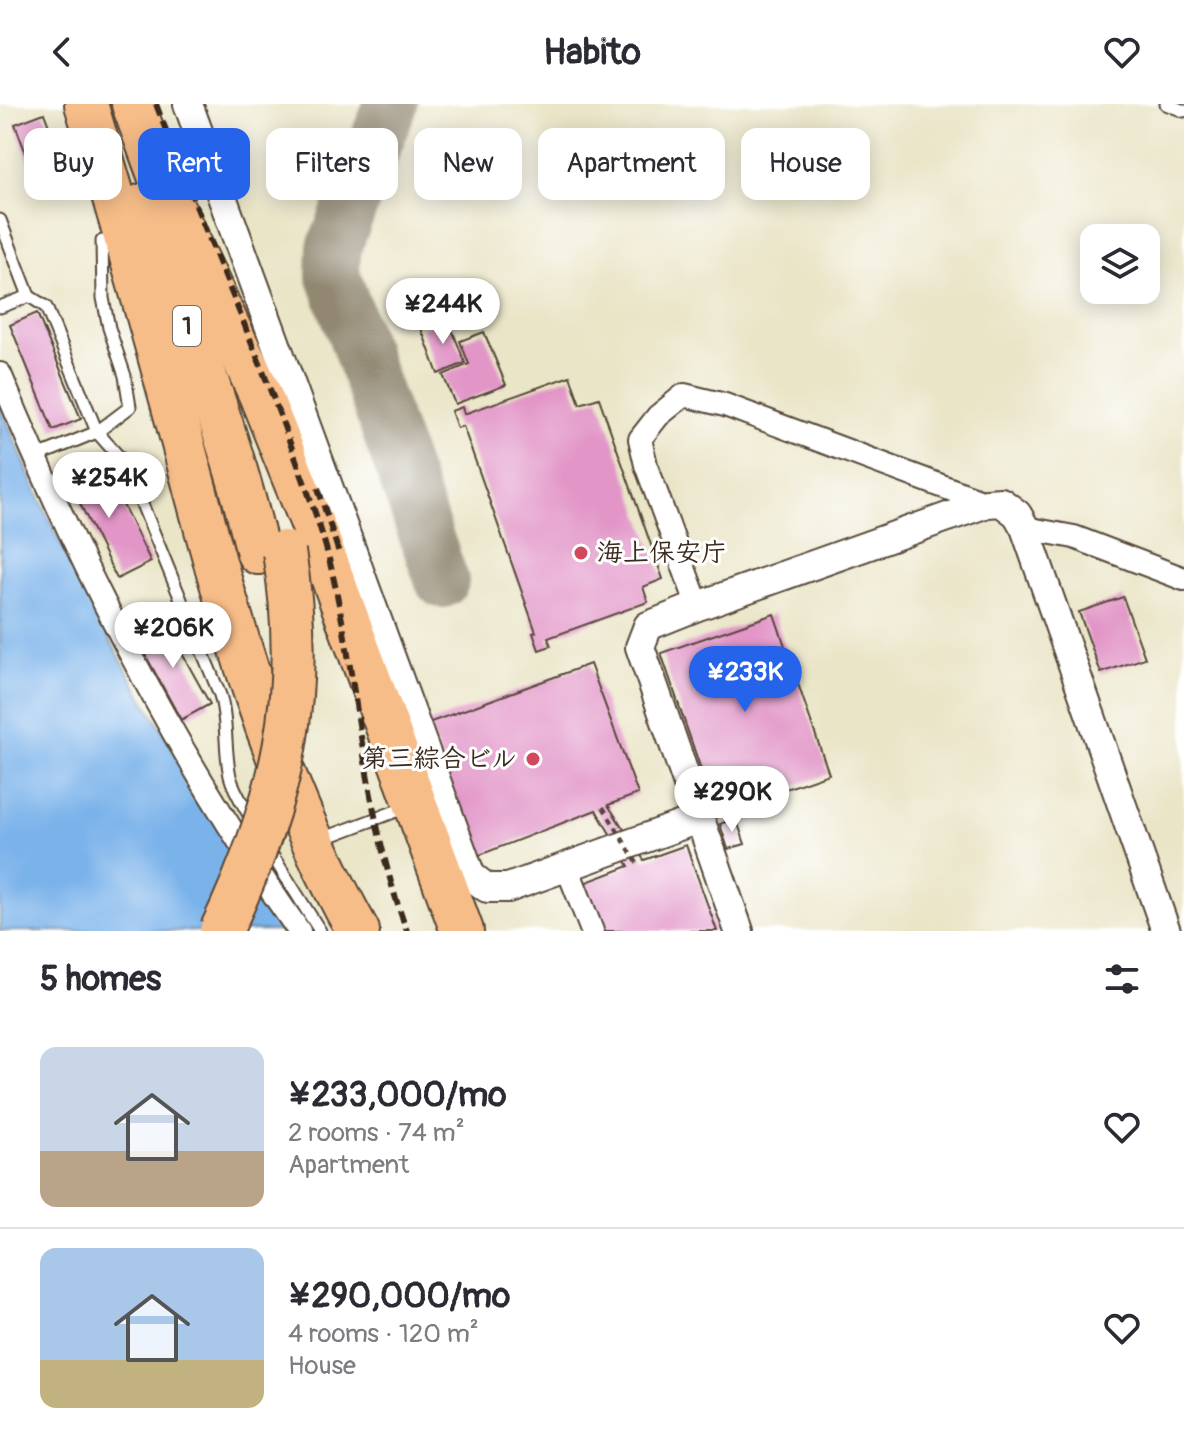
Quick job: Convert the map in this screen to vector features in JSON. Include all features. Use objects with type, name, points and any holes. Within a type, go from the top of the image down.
[{"type":"highway","points":[[57,104],[128,322],[203,519]]},
{"type":"highway","points":[[86,104],[145,302],[253,691],[275,755],[312,843],[358,931]]},
{"type":"highway","name":"1","points":[[105,104],[194,344],[247,508],[289,584],[294,653],[284,758],[267,823],[221,931]]},
{"type":"highway","name":"1","points":[[133,104],[142,128]]},
{"type":"highway","name":"1","points":[[168,200],[263,468],[271,552],[265,611],[268,657],[257,756],[236,829],[192,931]]},
{"type":"highway","points":[[169,200],[259,392],[317,536],[462,931]]},
{"type":"street","points":[[188,104],[471,876],[487,888],[508,888],[698,819]]},
{"type":"street","points":[[0,374],[104,608],[204,783],[299,931]]},
{"type":"street","points":[[698,606],[646,465],[640,439],[658,416],[684,395],[725,405],[987,503]]},
{"type":"street","points":[[739,931],[640,647],[648,626],[987,503],[1001,502],[1017,514],[1025,528],[1166,931]]},
{"type":"street","points":[[1025,528],[1074,537],[1184,579]]},
{"type":"street","points":[[567,867],[592,931]]},
{"type":"lane","points":[[1166,104],[1184,111]]},
{"type":"lane","points":[[0,220],[29,296],[46,307],[97,432],[126,465],[220,695],[232,786],[320,931]]},
{"type":"lane","points":[[35,458],[97,432],[130,407],[125,376],[103,298],[102,241]]},
{"type":"lane","points":[[0,307],[29,296]]},
{"type":"lane","points":[[312,843],[415,804]]},
{"type":"path","points":[[603,807],[637,863]]},
{"type":"water","points":[[0,403],[63,548],[117,654],[289,931],[0,931]]},
{"type":"building","points":[[44,113],[50,128],[24,128],[24,148],[15,124]]},
{"type":"building","points":[[37,313],[81,419],[53,430],[10,325]]},
{"type":"building","points":[[448,319],[465,363],[438,374],[421,328]]},
{"type":"building","points":[[484,332],[506,385],[455,404],[443,375],[469,364],[460,341]]},
{"type":"building","points":[[570,376],[580,404],[599,398],[663,579],[643,587],[648,602],[548,638],[551,646],[539,650],[533,633],[536,632],[463,426],[457,428],[451,411],[462,407],[464,414]]},
{"type":"building","points":[[101,460],[151,562],[117,579],[67,477]]},
{"type":"building","points":[[1123,597],[1145,658],[1101,673],[1079,612]]},
{"type":"building","points":[[774,614],[829,774],[716,813],[661,653]]},
{"type":"building","points":[[164,621],[210,704],[181,720],[135,636]]},
{"type":"building","name":"第三綜合ビル","points":[[590,664],[638,794],[608,805],[644,860],[686,845],[717,931],[601,931],[584,883],[629,866],[596,810],[477,856],[428,723]]},
{"type":"building","points":[[736,818],[745,844],[728,849],[720,824]]},
{"type":"taxiway","points":[[391,104],[334,248],[333,274],[442,581]]},
{"type":"railway","points":[[156,104],[261,366],[322,535],[340,609],[380,841],[407,931]]},
{"type":"railway","points":[[318,488],[339,553]]},
{"type":"place","name":"海上保安庁","points":[[581,553]]},
{"type":"place","name":"第三綜合ビル","points":[[533,759]]}]
